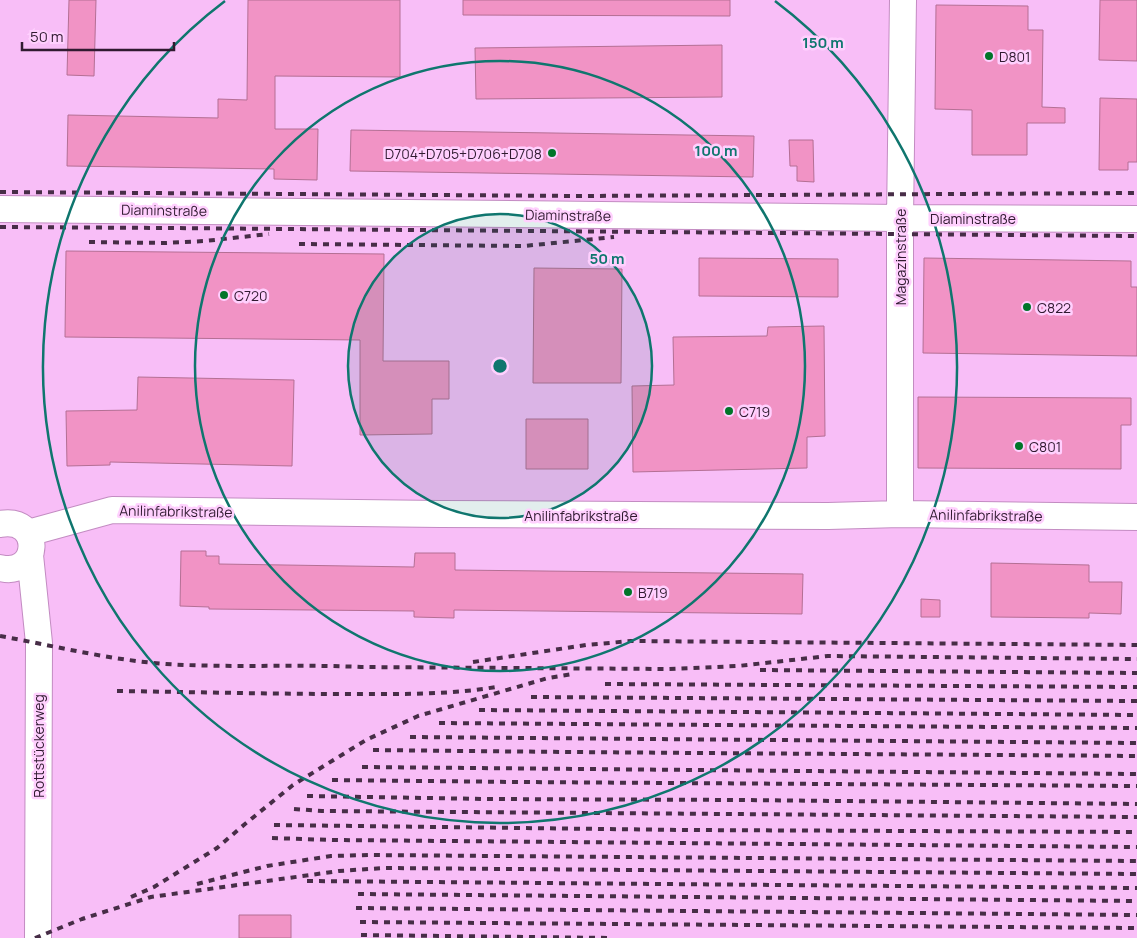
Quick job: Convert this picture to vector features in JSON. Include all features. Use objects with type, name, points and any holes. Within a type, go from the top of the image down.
[{"type":"street","name":"Magazinstraße","points":[[900,514],[900,218],[904,0]]},
{"type":"street","name":"Diaminstraße","points":[[0,209],[1137,219]]},
{"type":"street","name":"Anilinfabrikstraße","points":[[29,544],[112,510],[440,514],[828,516],[900,514],[1137,517]]},
{"type":"street","points":[[0,524],[10,522],[20,525],[29,544],[25,563],[17,568],[7,570],[0,568]]},
{"type":"street","name":"Rottstückerweg","points":[[29,544],[38,643],[38,938]]},
{"type":"building","points":[[69,0],[96,0],[94,76],[67,75]]},
{"type":"building","points":[[248,0],[400,0],[400,77],[275,76],[275,129],[318,129],[317,180],[274,179],[274,169],[67,166],[68,115],[218,118],[218,99],[247,100]]},
{"type":"building","points":[[463,0],[730,0],[730,16],[463,15]]},
{"type":"building","points":[[1100,0],[1137,0],[1137,61],[1099,60]]},
{"type":"building","name":"D801","points":[[936,5],[1028,6],[1028,30],[1043,30],[1042,107],[1065,108],[1065,123],[1027,123],[1027,155],[972,155],[972,110],[935,109]]},
{"type":"building","points":[[722,45],[722,97],[476,99],[475,48]]},
{"type":"building","points":[[1100,98],[1137,99],[1137,162],[1128,162],[1128,170],[1099,170]]},
{"type":"building","name":"D704+D705+D706+D708","points":[[351,130],[754,136],[753,177],[350,171]]},
{"type":"building","points":[[789,140],[813,140],[814,182],[797,181],[797,166],[790,166]]},
{"type":"building","name":"C720","points":[[66,251],[384,254],[383,361],[449,361],[449,399],[432,399],[432,434],[360,435],[360,340],[65,337]]},
{"type":"building","points":[[699,258],[838,259],[838,297],[699,296]]},
{"type":"building","name":"C822","points":[[924,258],[1131,261],[1131,287],[1137,287],[1137,356],[923,353]]},
{"type":"building","points":[[534,268],[622,269],[621,383],[533,383]]},
{"type":"building","name":"C719","points":[[824,326],[825,436],[807,437],[807,468],[633,472],[632,386],[674,385],[673,337],[767,336],[768,327]]},
{"type":"building","points":[[138,377],[294,380],[292,466],[110,462],[110,465],[67,466],[66,411],[137,410]]},
{"type":"building","name":"C801","points":[[918,397],[1131,398],[1131,425],[1121,425],[1121,469],[918,468]]},
{"type":"building","points":[[526,419],[588,419],[588,469],[526,469]]},
{"type":"building","points":[[181,551],[206,551],[206,556],[219,556],[219,564],[414,567],[415,553],[455,553],[455,570],[803,574],[802,614],[454,610],[454,618],[414,617],[414,611],[209,609],[209,607],[180,606]]},
{"type":"building","points":[[991,563],[1089,565],[1089,582],[1122,582],[1121,614],[1089,613],[1089,618],[991,617]]},
{"type":"building","points":[[921,599],[940,600],[940,617],[921,617]]},
{"type":"building","points":[[239,915],[291,915],[291,938],[239,938]]},
{"type":"railway","points":[[0,192],[577,196],[1137,193]]},
{"type":"railway","points":[[0,227],[1137,236]]},
{"type":"railway","points":[[89,242],[165,243],[269,234]]},
{"type":"railway","points":[[299,244],[524,246],[614,237]]},
{"type":"railway","points":[[0,636],[145,662],[215,666],[669,669],[738,666],[828,656],[1137,659]]},
{"type":"railway","points":[[473,662],[586,645],[631,641],[1137,645]]},
{"type":"railway","points":[[760,670],[1137,673]]},
{"type":"railway","points":[[131,897],[154,887],[217,848],[293,785],[366,740],[418,716],[548,678],[573,674]]},
{"type":"railway","points":[[605,684],[1137,687]]},
{"type":"railway","points":[[117,691],[404,694],[441,693],[496,687]]},
{"type":"railway","points":[[531,697],[1137,701]]},
{"type":"railway","points":[[479,710],[1137,715]]},
{"type":"railway","points":[[439,723],[1137,728]]},
{"type":"railway","points":[[410,737],[1137,743]]},
{"type":"railway","points":[[373,750],[1137,756]]},
{"type":"railway","points":[[362,767],[1137,774]]},
{"type":"railway","points":[[332,780],[1137,786]]},
{"type":"railway","points":[[307,796],[1137,804]]},
{"type":"railway","points":[[294,809],[322,811],[1137,817]]},
{"type":"railway","points":[[274,825],[686,830],[1137,832]]},
{"type":"railway","points":[[272,838],[1137,847]]},
{"type":"railway","points":[[197,884],[267,866],[331,856],[369,855],[1137,861]]},
{"type":"railway","points":[[35,938],[82,919],[151,897],[339,871],[384,868],[1137,874]]},
{"type":"railway","points":[[307,881],[1137,888]]},
{"type":"railway","points":[[358,894],[1137,901]]},
{"type":"railway","points":[[356,908],[1137,915]]},
{"type":"railway","points":[[360,922],[1137,928]]},
{"type":"railway","points":[[361,935],[612,938]]},
{"type":"place","name":"D801","points":[[989,56]]},
{"type":"place","name":"D704+D705+D706+D708","points":[[552,153]]},
{"type":"place","name":"C720","points":[[224,295]]},
{"type":"place","name":"C822","points":[[1027,307]]},
{"type":"place","name":"C719","points":[[729,411]]},
{"type":"place","name":"C801","points":[[1019,446]]},
{"type":"place","name":"B719","points":[[628,592]]}]
